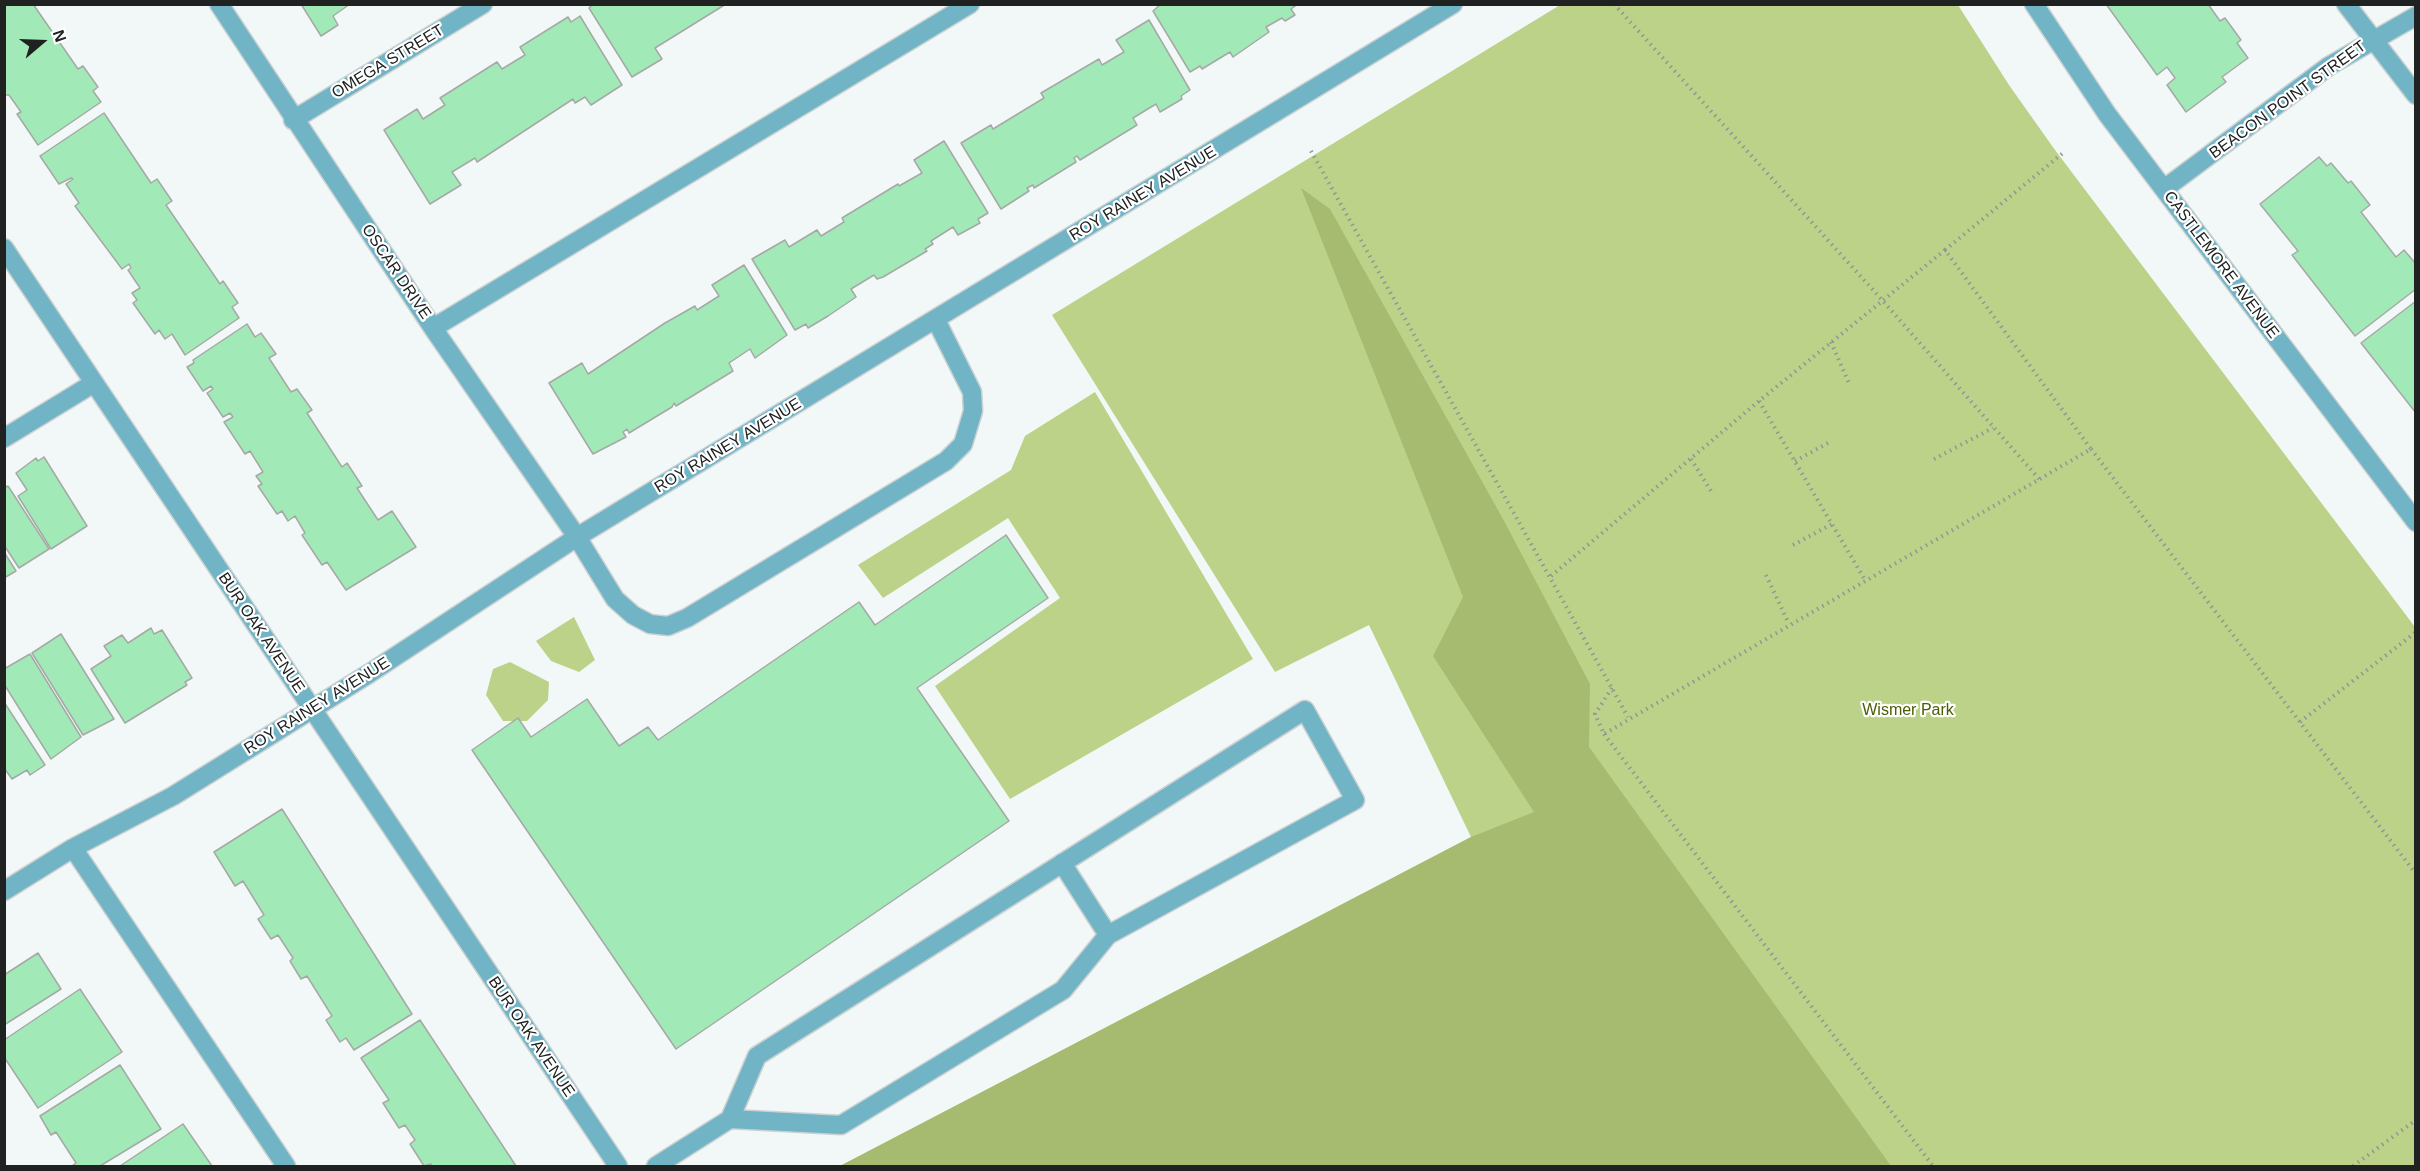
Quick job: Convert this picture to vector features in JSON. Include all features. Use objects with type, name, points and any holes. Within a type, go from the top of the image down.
[{"type":"street","name":"OSCAR DRIVE","points":[[219,4],[293,120],[577,537],[615,599],[633,615],[650,624],[668,626],[697,612],[946,461],[963,444],[973,411],[972,392],[936,320]]},
{"type":"street","name":"OMEGA STREET","points":[[293,120],[483,4]]},
{"type":"street","points":[[433,328],[970,4]]},
{"type":"street","name":"ROY RAINEY AVENUE","points":[[4,891],[73,848],[173,796],[312,710],[577,537],[1453,4]]},
{"type":"street","name":"CASTLEMORE AVENUE","points":[[2034,4],[2108,114],[2415,522]]},
{"type":"street","points":[[2346,4],[2415,95]]},
{"type":"street","name":"BEACON POINT STREET","points":[[2164,189],[2329,66],[2415,16]]},
{"type":"street","name":"BUR OAK AVENUE","points":[[4,248],[618,1167]]},
{"type":"street","points":[[4,438],[94,383]]},
{"type":"street","points":[[656,1167],[730,1119],[757,1056],[1305,710],[1354,800],[1108,935],[1063,990],[841,1125],[730,1119]]},
{"type":"street","points":[[73,848],[286,1167]]},
{"type":"street","points":[[1062,863],[1108,935]]},
{"type":"path","points":[[1614,4],[2039,479]]},
{"type":"path","points":[[1311,152],[1551,576],[1628,717]]},
{"type":"path","points":[[1551,576],[1759,401],[2063,153]]},
{"type":"path","points":[[1945,250],[2091,449],[2415,874]]},
{"type":"path","points":[[1831,342],[1849,383]]},
{"type":"path","points":[[1759,401],[1865,580]]},
{"type":"path","points":[[1934,459],[1994,428]]},
{"type":"path","points":[[1795,461],[1830,442]]},
{"type":"path","points":[[1604,734],[1628,717],[2091,449]]},
{"type":"path","points":[[1691,459],[1711,491]]},
{"type":"path","points":[[1793,544],[1832,524]]},
{"type":"path","points":[[1767,575],[1789,624]]},
{"type":"path","points":[[2300,722],[2415,632]]},
{"type":"path","points":[[1612,688],[1595,714],[1604,734],[1933,1167]]},
{"type":"path","points":[[2353,1167],[2415,1120]]},
{"type":"green space","name":"Wismer Park","points":[[1560,5],[1958,5],[2009,85],[2055,150],[2415,627],[2415,1166],[840,1166],[1471,837],[1369,625],[1275,672],[1052,315]]},
{"type":"green space","points":[[1301,188],[1330,209],[1503,519],[1590,684],[1589,747],[1891,1166],[840,1166],[1471,837],[1534,812],[1433,656],[1463,597]]},
{"type":"green space","points":[[1095,392],[1253,659],[1010,799],[935,686],[1060,598],[1008,518],[883,598],[858,565],[1011,470],[1025,436]]},
{"type":"green space","points":[[574,617],[595,660],[579,672],[551,661],[536,641]]},
{"type":"green space","points":[[510,662],[549,682],[548,700],[527,721],[503,721],[486,695],[493,669]]},
{"type":"building","points":[[4,4],[33,4],[78,69],[83,66],[98,87],[93,91],[101,102],[38,145],[17,114],[21,112],[9,95],[4,95]]},
{"type":"building","points":[[301,4],[350,4],[333,16],[338,25],[321,36]]},
{"type":"building","points":[[593,4],[726,4],[655,48],[662,59],[632,77],[589,8]]},
{"type":"building","points":[[1161,4],[1298,4],[1291,9],[1295,15],[1285,21],[1282,18],[1266,27],[1269,32],[1233,57],[1230,52],[1202,69],[1200,66],[1190,72],[1153,11]]},
{"type":"building","points":[[2106,4],[2208,4],[2220,21],[2225,18],[2241,40],[2237,43],[2248,58],[2222,77],[2226,82],[2186,112],[2167,85],[2175,78],[2167,67],[2157,75]]},
{"type":"building","points":[[580,16],[622,85],[591,105],[585,97],[575,103],[573,99],[477,162],[475,158],[452,172],[461,185],[430,204],[384,130],[417,109],[423,119],[445,105],[440,98],[497,62],[502,69],[525,55],[520,47],[568,17],[571,22]]},
{"type":"building","points":[[1149,20],[1190,90],[1181,96],[1182,99],[1160,112],[1156,104],[1133,118],[1137,125],[1080,160],[1077,156],[1074,158],[1076,162],[1034,188],[1033,185],[1027,188],[1029,191],[1001,209],[961,143],[991,125],[993,129],[1044,98],[1041,93],[1099,59],[1102,65],[1124,52],[1116,40]]},
{"type":"building","points":[[104,113],[151,183],[157,179],[172,201],[166,205],[220,284],[223,281],[238,303],[232,307],[239,318],[185,355],[172,334],[165,339],[159,330],[155,334],[133,303],[137,300],[132,293],[140,288],[128,270],[131,268],[129,264],[122,269],[75,206],[79,203],[66,184],[73,179],[59,184],[40,156]]},
{"type":"building","points":[[944,141],[988,213],[978,219],[980,223],[958,235],[953,227],[931,241],[933,244],[925,249],[927,251],[883,277],[877,279],[874,275],[851,289],[856,297],[828,316],[808,328],[806,324],[795,330],[752,259],[785,240],[789,247],[817,230],[821,236],[844,222],[842,218],[898,184],[899,186],[922,173],[914,160]]},
{"type":"building","points":[[2319,157],[2327,166],[2331,163],[2348,183],[2351,181],[2370,205],[2361,212],[2396,257],[2404,250],[2416,264],[2416,289],[2355,336],[2292,255],[2298,251],[2260,204]]},
{"type":"building","points":[[744,265],[787,335],[755,358],[750,349],[729,363],[733,371],[676,406],[674,403],[672,407],[629,433],[627,429],[623,432],[626,437],[593,454],[549,383],[582,363],[588,374],[665,323],[695,306],[697,310],[719,296],[712,285]]},
{"type":"building","points":[[2416,301],[2416,413],[2361,343]]},
{"type":"building","points":[[247,324],[255,337],[261,333],[276,354],[269,358],[291,392],[297,389],[312,410],[307,413],[342,467],[347,463],[362,486],[357,488],[378,520],[392,511],[416,547],[346,590],[327,562],[322,565],[302,535],[305,533],[295,516],[288,521],[282,511],[277,514],[258,486],[262,484],[256,476],[263,472],[250,451],[245,454],[224,422],[233,417],[230,413],[223,417],[207,393],[213,389],[211,386],[203,391],[187,367],[194,363],[193,360]]},
{"type":"building","points":[[44,457],[87,526],[51,549],[18,496],[27,490],[16,473],[36,458],[38,461]]},
{"type":"building","points":[[8,486],[49,549],[19,568],[4,545],[4,488]]},
{"type":"building","points":[[1006,535],[1048,598],[917,688],[1009,821],[676,1049],[472,750],[518,718],[531,737],[587,699],[619,746],[648,727],[658,740],[859,602],[875,625]]},
{"type":"building","points":[[4,552],[16,571],[4,578]]},
{"type":"building","points":[[151,628],[154,634],[162,630],[192,678],[185,682],[187,685],[125,723],[91,669],[111,656],[104,646],[122,635],[128,643]]},
{"type":"building","points":[[61,634],[114,719],[83,735],[32,653]]},
{"type":"building","points":[[30,654],[81,737],[51,759],[4,684],[4,669]]},
{"type":"building","points":[[4,702],[45,765],[30,775],[27,770],[12,779],[4,768]]},
{"type":"building","points":[[282,809],[412,1014],[354,1050],[346,1038],[340,1042],[326,1020],[332,1016],[307,976],[301,979],[290,961],[293,958],[278,935],[271,939],[258,919],[264,915],[243,881],[235,886],[214,852]]},
{"type":"building","points":[[38,953],[61,989],[4,1025],[4,975]]},
{"type":"building","points":[[80,989],[122,1052],[38,1108],[4,1057],[4,1040]]},
{"type":"building","points":[[420,1020],[516,1166],[432,1166],[431,1164],[424,1166],[410,1144],[415,1140],[405,1125],[399,1128],[383,1103],[389,1100],[361,1058]]},
{"type":"building","points":[[120,1065],[161,1129],[100,1166],[72,1166],[76,1163],[56,1132],[51,1135],[40,1116]]},
{"type":"building","points":[[183,1124],[212,1166],[120,1166]]}]
